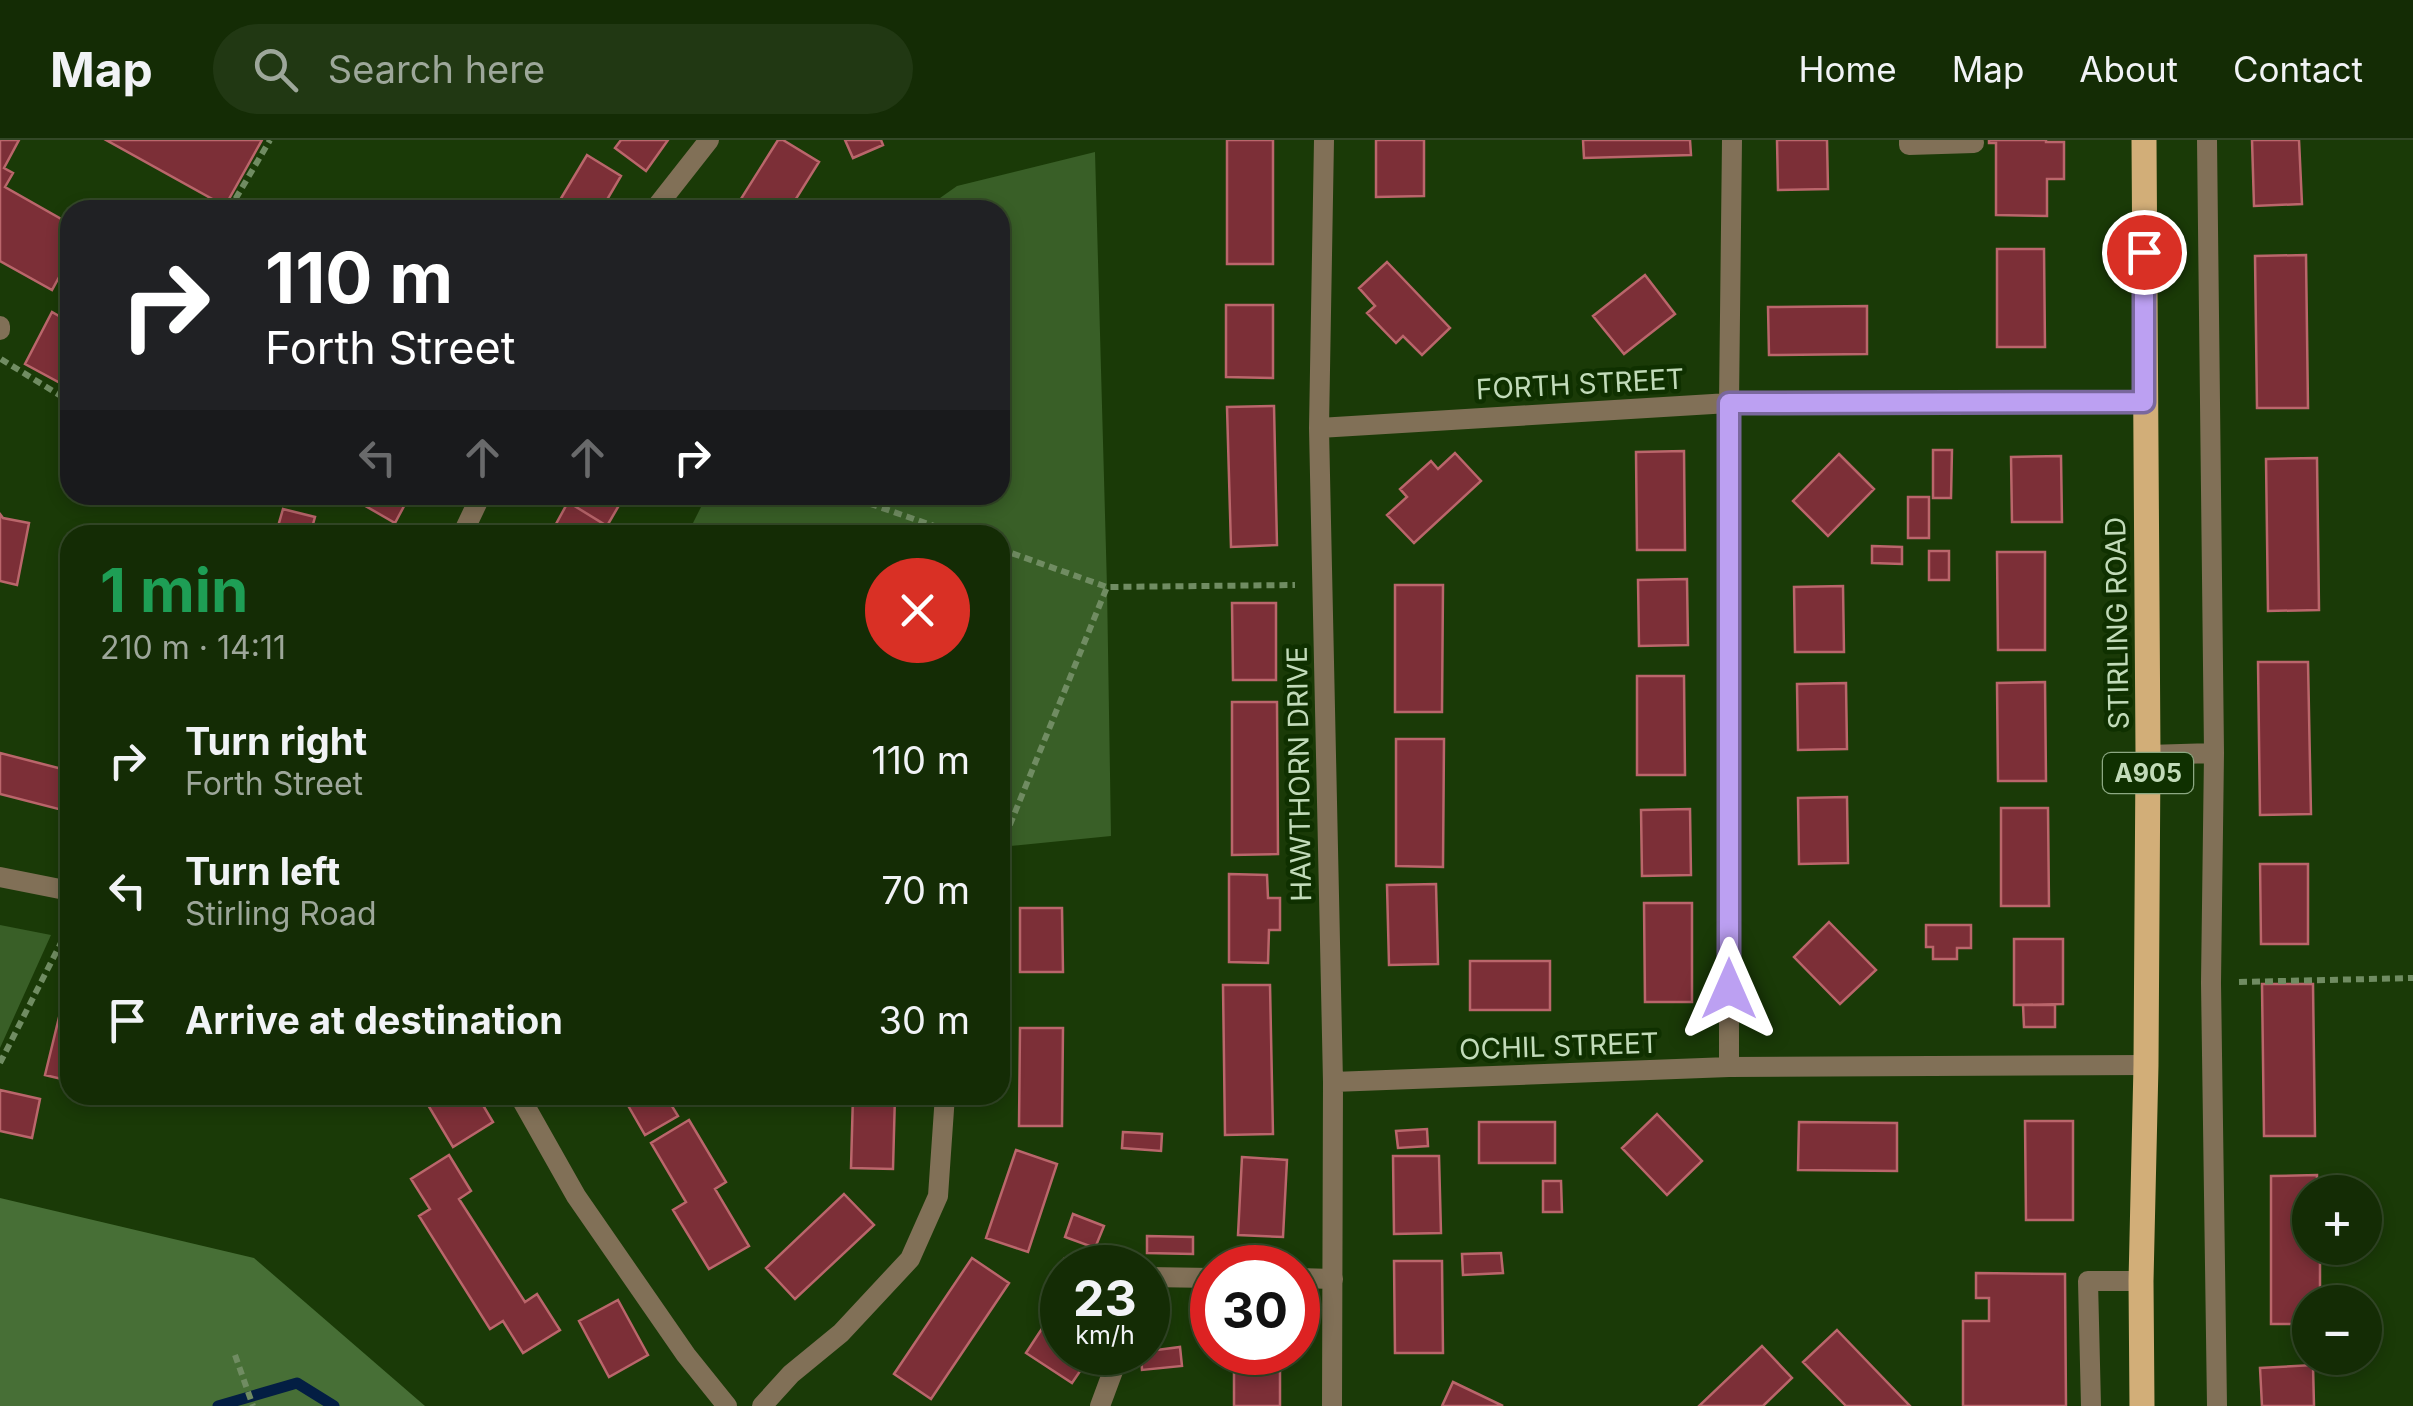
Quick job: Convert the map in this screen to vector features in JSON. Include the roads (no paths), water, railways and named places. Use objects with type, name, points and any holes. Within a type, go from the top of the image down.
[{"type":"main road","name":"STIRLING ROAD","points":[[2142,1406],[2140,1281],[2148,755],[2144,140]]},
{"type":"street","points":[[662,200],[709,140]]},
{"type":"street","name":"HAWTHORN DRIVE","points":[[1324,140],[1319,428],[1334,1082],[1332,1406]]},
{"type":"street","points":[[1729,1067],[1732,140]]},
{"type":"street","points":[[1909,140],[1909,146],[1974,143]]},
{"type":"street","points":[[2207,140],[2217,1406]]},
{"type":"street","name":"FORTH STREET","points":[[1319,428],[1729,403],[2144,402]]},
{"type":"street","points":[[2148,755],[2214,753]]},
{"type":"street","points":[[0,878],[60,889]]},
{"type":"street","name":"OCHIL STREET","points":[[1334,1082],[1729,1067],[2146,1065]]},
{"type":"street","points":[[525,1105],[576,1196],[686,1355],[727,1406]]},
{"type":"street","points":[[762,1406],[791,1374],[841,1333],[910,1259],[938,1196],[944,1105]]},
{"type":"street","points":[[1320,1278],[1333,1278]]},
{"type":"street","points":[[2091,1406],[2088,1281],[2140,1281]]},
{"type":"street","points":[[1100,1406],[1112,1375]]},
{"type":"waterway","points":[[218,1406],[297,1383],[334,1406]]}]
